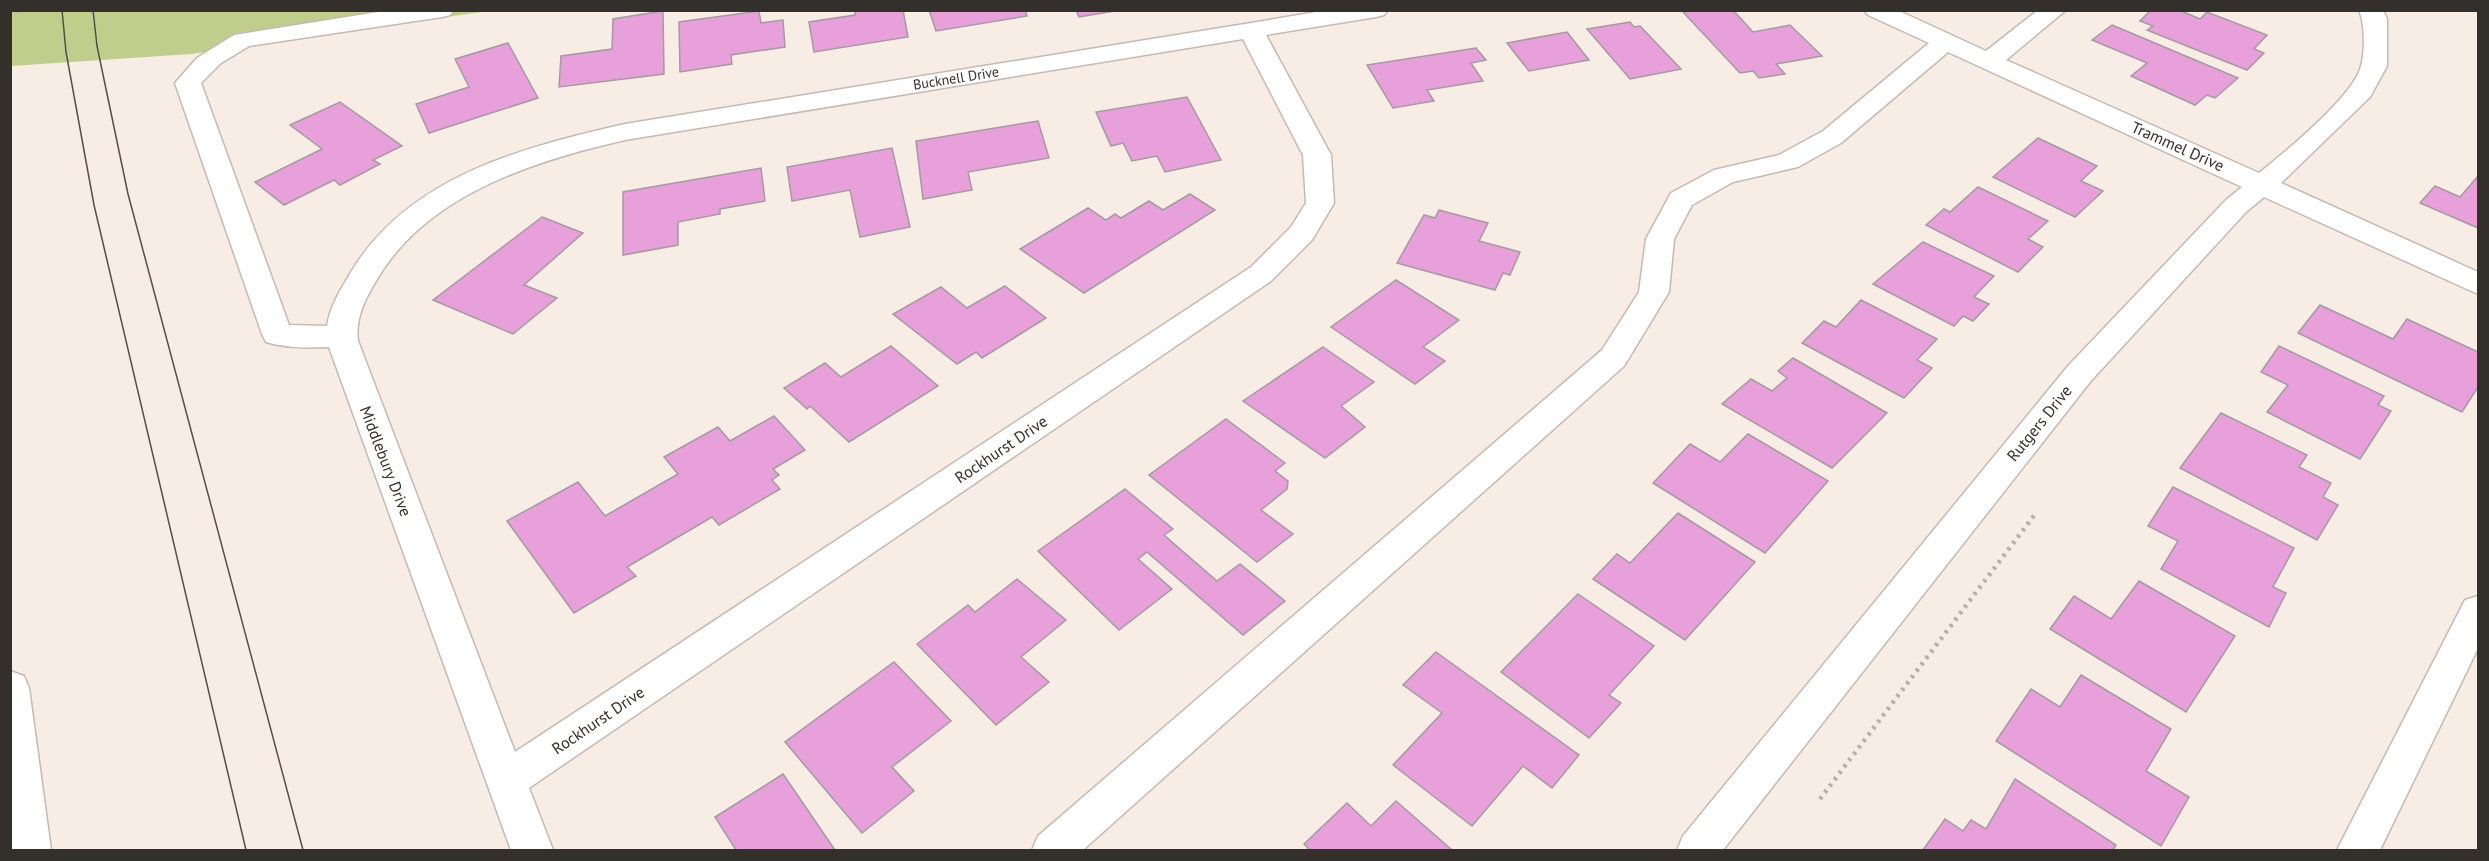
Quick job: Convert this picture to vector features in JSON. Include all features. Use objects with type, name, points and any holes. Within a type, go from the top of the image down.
[{"type":"street","points":[[341,336],[296,337],[277,334],[188,83],[200,65],[217,53],[243,40],[442,10]]},
{"type":"street","name":"Bucknell Drive","points":[[341,336],[345,311],[365,269],[402,227],[434,204],[488,173],[538,153],[625,132],[1376,10]]},
{"type":"street","name":"Trammel Drive","points":[[1876,10],[2478,284]]},
{"type":"street","points":[[1989,61],[2054,10]]},
{"type":"street","name":"Rutgers Drive","points":[[1698,850],[1903,591],[2079,374],[2236,206],[2356,97],[2374,66],[2375,19],[2371,10]]},
{"type":"street","name":"Rockhurst Drive","points":[[507,780],[1261,274],[1302,233],[1320,203],[1317,155],[1251,30]]},
{"type":"street","points":[[1053,850],[1613,358],[1654,292],[1660,239],[1681,199],[1724,176],[1788,161],[1832,137],[1945,42]]},
{"type":"street","name":"Middlebury Drive","points":[[341,336],[532,850]]},
{"type":"street","points":[[2358,850],[2478,611]]},
{"type":"street","points":[[10,687],[30,850]]},
{"type":"path","points":[[10,13],[26,10]]},
{"type":"path","points":[[1820,799],[2036,513]]},
{"type":"green space","points":[[11,11],[488,11],[191,54],[11,66]]},
{"type":"building","points":[[855,10],[903,10],[908,37],[814,52],[809,22],[855,15]]},
{"type":"building","points":[[929,10],[1025,10],[1027,16],[936,31]]},
{"type":"building","points":[[1076,10],[1121,10],[1079,17]]},
{"type":"building","points":[[1733,10],[1753,32],[1790,25],[1822,56],[1776,64],[1785,74],[1759,78],[1753,71],[1740,73],[1683,12]]},
{"type":"building","points":[[2151,10],[2179,10],[2200,19],[2207,12],[2267,35],[2254,49],[2264,53],[2247,70],[2147,30],[2153,26],[2140,21]]},
{"type":"building","points":[[663,11],[664,74],[559,87],[561,56],[612,49],[613,19]]},
{"type":"building","points":[[759,11],[761,23],[783,20],[785,47],[731,55],[732,64],[680,72],[679,22]]},
{"type":"building","points":[[1630,22],[1634,27],[1640,26],[1681,69],[1630,79],[1587,29]]},
{"type":"building","points":[[2112,25],[2238,78],[2215,98],[2207,95],[2195,105],[2131,76],[2147,63],[2092,40]]},
{"type":"building","points":[[1567,32],[1589,60],[1529,71],[1507,43]]},
{"type":"building","points":[[508,43],[538,98],[429,133],[416,104],[469,87],[455,59]]},
{"type":"building","points":[[1476,48],[1486,60],[1471,63],[1483,81],[1427,90],[1434,101],[1393,108],[1367,65]]},
{"type":"building","points":[[1187,97],[1221,160],[1165,172],[1157,156],[1132,161],[1123,143],[1111,146],[1096,112]]},
{"type":"building","points":[[340,102],[402,146],[373,160],[380,164],[340,185],[334,180],[284,205],[255,182],[322,149],[290,125]]},
{"type":"building","points":[[1038,121],[1049,158],[968,172],[972,190],[923,199],[916,141]]},
{"type":"building","points":[[2038,138],[2097,166],[2081,181],[2103,191],[2075,217],[1993,177]]},
{"type":"building","points":[[892,148],[910,227],[860,237],[850,190],[792,201],[787,167]]},
{"type":"building","points":[[761,168],[765,201],[720,209],[720,214],[678,222],[678,245],[623,255],[623,192]]},
{"type":"building","points":[[2478,176],[2478,228],[2420,203],[2435,186],[2460,197]]},
{"type":"building","points":[[1978,187],[2048,221],[2028,239],[2043,247],[2018,272],[1926,225],[1944,209],[1950,212]]},
{"type":"building","points":[[1190,194],[1215,210],[1084,293],[1020,249],[1088,208],[1106,220],[1115,214],[1121,218],[1149,201],[1163,210]]},
{"type":"building","points":[[1439,210],[1488,223],[1479,241],[1520,252],[1510,275],[1503,273],[1495,290],[1397,263],[1424,215],[1435,218]]},
{"type":"building","points":[[542,217],[583,233],[524,285],[557,298],[513,334],[433,300]]},
{"type":"building","points":[[1923,242],[1994,276],[1974,297],[1989,304],[1973,321],[1963,316],[1954,326],[1873,284]]},
{"type":"building","points":[[1396,280],[1459,320],[1423,347],[1445,361],[1415,384],[1331,327]]},
{"type":"building","points":[[1005,286],[1046,318],[982,358],[976,352],[957,364],[893,314],[941,287],[967,308]]},
{"type":"building","points":[[1861,300],[1937,339],[1917,360],[1932,368],[1904,398],[1802,343],[1824,321],[1836,327]]},
{"type":"building","points":[[2320,305],[2393,339],[2407,319],[2478,352],[2478,387],[2462,412],[2298,333]]},
{"type":"building","points":[[891,346],[938,386],[849,442],[810,406],[807,409],[784,388],[825,363],[841,377]]},
{"type":"building","points":[[2279,346],[2384,396],[2378,405],[2391,411],[2360,459],[2267,412],[2288,385],[2261,372]]},
{"type":"building","points":[[1323,347],[1374,382],[1341,406],[1365,427],[1325,458],[1243,401]]},
{"type":"building","points":[[1793,358],[1887,413],[1832,468],[1722,404],[1751,379],[1772,391],[1787,378],[1778,371]]},
{"type":"building","points":[[2221,413],[2307,455],[2299,467],[2331,483],[2323,497],[2338,505],[2317,540],[2180,468]]},
{"type":"building","points":[[774,416],[805,450],[773,469],[779,475],[772,480],[780,489],[719,525],[712,517],[627,567],[636,576],[574,613],[507,521],[578,482],[605,516],[678,474],[664,457],[718,427],[730,441]]},
{"type":"building","points":[[1226,419],[1285,463],[1275,471],[1288,481],[1287,489],[1261,510],[1293,534],[1257,562],[1149,475]]},
{"type":"building","points":[[1748,434],[1828,481],[1765,553],[1653,483],[1690,444],[1720,462]]},
{"type":"building","points":[[2173,487],[2294,548],[2273,587],[2286,593],[2269,627],[2161,569],[2178,541],[2148,526]]},
{"type":"building","points":[[1125,489],[1173,529],[1164,535],[1217,581],[1240,564],[1285,601],[1243,635],[1147,552],[1138,559],[1172,589],[1119,630],[1038,551]]},
{"type":"building","points":[[1678,513],[1755,562],[1685,640],[1593,579],[1617,554],[1630,563]]},
{"type":"building","points":[[1017,579],[1066,620],[1021,657],[1049,682],[996,725],[917,644],[968,605],[975,612]]},
{"type":"building","points":[[2139,581],[2235,636],[2186,712],[2050,629],[2074,596],[2111,619]]},
{"type":"building","points":[[1578,594],[1654,646],[1609,695],[1621,703],[1589,738],[1501,672]]},
{"type":"building","points":[[1436,652],[1579,755],[1552,788],[1523,766],[1472,826],[1393,765],[1442,713],[1403,685]]},
{"type":"building","points":[[894,662],[951,721],[892,767],[914,791],[862,833],[785,742]]},
{"type":"building","points":[[2081,675],[2171,729],[2146,771],[2189,797],[2161,846],[1996,741],[2031,689],[2060,707]]},
{"type":"building","points":[[783,774],[835,850],[736,850],[715,817]]},
{"type":"building","points":[[2015,779],[2116,845],[2113,850],[1923,850],[1945,819],[1963,831],[1971,820],[1986,829]]},
{"type":"building","points":[[1396,801],[1452,850],[1310,850],[1304,844],[1347,803],[1371,826]]},
{"type":"tram line","points":[[62,10],[66,52],[94,205],[246,850]]},
{"type":"tram line","points":[[93,10],[97,46],[128,194],[303,850]]}]
